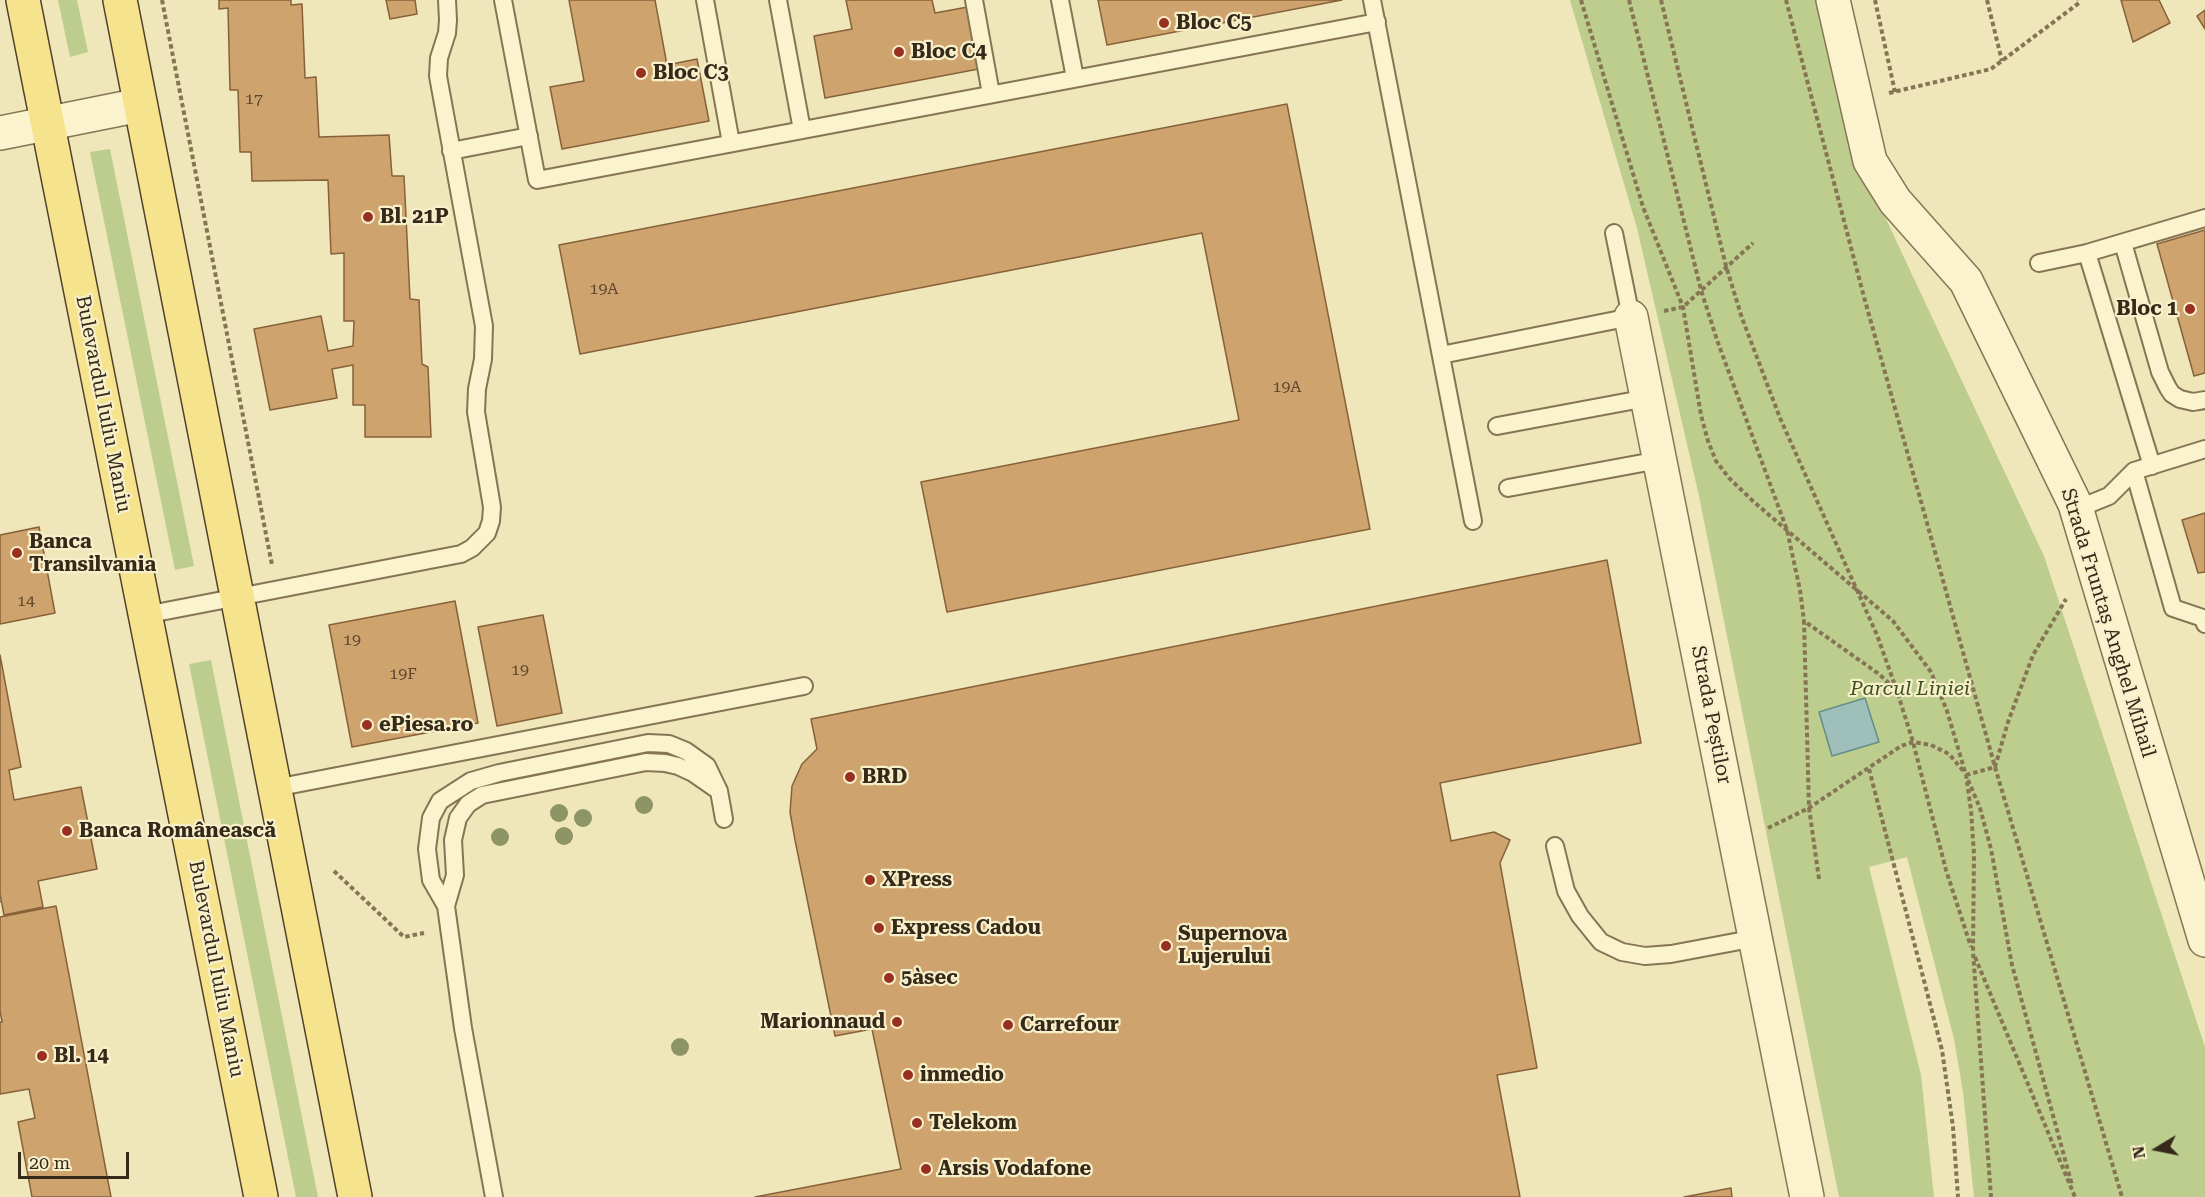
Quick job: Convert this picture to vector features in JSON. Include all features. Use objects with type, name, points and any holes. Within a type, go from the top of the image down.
[{"type":"main road","name":"Bulevardul Iuliu Maniu","points":[[23,0],[261,1197]]},
{"type":"main road","points":[[120,0],[355,1197]]},
{"type":"street","name":"Strada Fruntaș Anghel Mihail","points":[[1833,0],[1870,161],[1895,201],[1965,281],[2077,509],[2205,940]]},
{"type":"street","points":[[0,133],[140,105]]},
{"type":"street","name":"Strada Peștilor","points":[[1631,317],[1807,1197]]},
{"type":"lane","points":[[145,615],[461,554],[472,548],[487,533],[492,507],[476,412],[477,389],[483,359],[484,326],[438,76],[439,58],[448,27],[447,0]]},
{"type":"lane","points":[[503,0],[537,180],[1377,22]]},
{"type":"lane","points":[[705,0],[731,143]]},
{"type":"lane","points":[[778,0],[802,130]]},
{"type":"lane","points":[[974,0],[992,94]]},
{"type":"lane","points":[[1060,0],[1075,78]]},
{"type":"lane","points":[[1372,0],[1473,521]]},
{"type":"lane","points":[[451,151],[529,136]]},
{"type":"lane","points":[[2039,263],[2087,253],[2205,218]]},
{"type":"lane","name":"Strada Peștilor","points":[[1614,233],[1631,317]]},
{"type":"lane","points":[[2123,243],[2160,372],[2168,388],[2172,394],[2187,401],[2205,400]]},
{"type":"lane","points":[[2087,253],[2152,465]]},
{"type":"lane","points":[[1441,355],[1631,317]]},
{"type":"lane","points":[[1497,426],[1647,398]]},
{"type":"lane","points":[[2077,509],[2109,496],[2134,471],[2205,449]]},
{"type":"lane","points":[[1508,488],[1659,460]]},
{"type":"lane","points":[[2134,471],[2173,608],[2203,618],[2205,624]]},
{"type":"lane","points":[[275,788],[804,686]]},
{"type":"lane","points":[[494,1197],[464,1028],[446,906],[431,880],[427,849],[431,818],[440,801],[471,781],[499,772],[658,743],[669,744],[686,751],[707,766],[719,791],[724,819]]},
{"type":"lane","points":[[446,906],[455,875],[453,840],[458,818],[468,804],[482,795],[646,762],[678,766],[693,773],[719,791]]},
{"type":"lane","points":[[1555,846],[1566,891],[1580,916],[1601,942],[1622,952],[1645,956],[1671,954],[1756,938]]},
{"type":"path","points":[[162,0],[277,590]]},
{"type":"path","points":[[1581,0],[1643,207],[1683,307],[1701,415],[1716,461],[1737,486],[1893,621],[1931,672],[1947,711],[1966,775],[1980,808],[1991,849],[2012,965],[2075,1197]]},
{"type":"path","points":[[1629,0],[1701,290],[1717,340],[1787,530],[1800,590],[1804,621],[1809,808],[1819,879]]},
{"type":"path","points":[[1661,0],[1726,266],[1756,357],[1780,418],[1877,635],[1913,742],[1946,870],[1973,952],[2075,1197]]},
{"type":"path","points":[[1786,0],[1864,297],[1995,767],[2122,1197]]},
{"type":"path","points":[[1875,0],[1895,92]]},
{"type":"path","points":[[1987,0],[2002,61]]},
{"type":"path","points":[[1886,94],[1991,69],[2079,3],[2078,0]]},
{"type":"path","points":[[1631,317],[1683,307],[1753,243]]},
{"type":"path","points":[[1995,767],[2008,722],[2033,655],[2070,592],[2092,562]]},
{"type":"path","points":[[1804,621],[1879,674],[1897,691]]},
{"type":"path","points":[[1735,835],[1766,830],[1809,808],[1901,746],[1913,742],[1931,745],[1949,754],[1966,775],[1974,854],[1973,952],[1991,1197]]},
{"type":"path","points":[[1966,775],[1995,767]]},
{"type":"path","points":[[1869,769],[1942,1050],[1953,1127],[1958,1197]]},
{"type":"path","points":[[334,871],[404,937]]},
{"type":"green space","points":[[58,0],[77,0],[88,52],[70,57]]},
{"type":"green space","name":"Parcul Liniei","points":[[1570,0],[1816,0],[1848,138],[2044,556],[2205,1047],[2205,1197],[1974,1197],[1963,1092],[1954,1039],[1907,857],[1869,867],[1921,1075],[1934,1197],[1839,1197],[1699,496],[1637,228]]},
{"type":"green space","points":[[110,149],[194,566],[175,570],[90,152]]},
{"type":"green space","points":[[211,660],[318,1197],[296,1197],[189,664]]},
{"type":"water","points":[[1865,698],[1879,742],[1832,756],[1819,712]]},
{"type":"building","name":"Bl. 21P","points":[[219,0],[291,0],[291,5],[302,4],[305,78],[316,77],[319,137],[389,135],[392,176],[404,176],[410,299],[419,300],[422,364],[428,367],[431,437],[365,437],[365,405],[353,405],[353,365],[332,369],[337,398],[270,410],[254,329],[321,316],[328,351],[353,346],[354,321],[344,321],[344,253],[331,254],[328,180],[252,181],[251,152],[240,152],[238,90],[230,90],[228,8],[219,9]]},
{"type":"building","points":[[386,0],[415,0],[417,14],[390,19]]},
{"type":"building","name":"Bloc C3","points":[[569,0],[655,0],[667,65],[697,59],[709,121],[562,149],[550,87],[584,81]]},
{"type":"building","name":"Bloc C4","points":[[846,0],[932,0],[935,13],[973,6],[984,68],[825,98],[814,36],[852,29]]},
{"type":"building","name":"Bloc C5","points":[[1098,0],[1342,0],[1107,45]]},
{"type":"building","points":[[2121,0],[2159,0],[2170,23],[2133,42]]},
{"type":"building","points":[[2205,10],[2205,29],[2197,16]]},
{"type":"building","points":[[1287,104],[1370,529],[947,612],[921,482],[1239,420],[1202,233],[580,354],[559,245]]},
{"type":"building","name":"Bloc 1","points":[[2205,230],[2205,373],[2194,376],[2157,244]]},
{"type":"building","points":[[2205,513],[2205,572],[2198,573],[2182,520]]},
{"type":"building","points":[[39,527],[55,613],[0,624],[0,535]]},
{"type":"building","name":"Supernova Lujerului","points":[[1607,560],[1641,743],[1440,783],[1451,841],[1494,832],[1510,840],[1500,863],[1537,1068],[1497,1075],[1520,1197],[755,1197],[901,1169],[872,1029],[835,1036],[795,840],[790,812],[792,786],[802,764],[817,749],[811,719]]},
{"type":"building","points":[[455,601],[478,723],[352,747],[329,625]]},
{"type":"building","points":[[543,615],[562,713],[497,726],[478,627]]},
{"type":"building","points":[[0,655],[21,767],[9,770],[14,800],[81,787],[97,869],[38,881],[43,907],[4,915],[0,894]]},
{"type":"building","name":"Bl. 14","points":[[56,906],[111,1197],[32,1197],[18,1122],[35,1118],[29,1089],[0,1094],[0,1022],[2,1022],[0,917]]},
{"type":"building","points":[[1731,1188],[1732,1197],[1684,1197]]},
{"type":"place","name":"Bloc C5","points":[[1164,23]]},
{"type":"place","name":"Bloc C4","points":[[899,52]]},
{"type":"place","name":"Bloc C3","points":[[641,73]]},
{"type":"place","name":"Bl. 21P","points":[[368,217]]},
{"type":"place","name":"Bloc 1","points":[[2190,309]]},
{"type":"place","name":"Banca Transilvania","points":[[17,553]]},
{"type":"place","name":"ePiesa.ro","points":[[367,725]]},
{"type":"place","name":"BRD","points":[[850,777]]},
{"type":"place","name":"Banca Românească","points":[[67,831]]},
{"type":"place","name":"XPress","points":[[870,880]]},
{"type":"place","name":"Express Cadou","points":[[879,928]]},
{"type":"place","name":"Supernova Lujerului","points":[[1166,946]]},
{"type":"place","name":"5àsec","points":[[889,978]]},
{"type":"place","name":"Marionnaud","points":[[897,1022]]},
{"type":"place","name":"Carrefour","points":[[1008,1025]]},
{"type":"place","name":"Bl. 14","points":[[42,1056]]},
{"type":"place","name":"inmedio","points":[[908,1075]]},
{"type":"place","name":"Telekom","points":[[917,1123]]},
{"type":"place","name":"Arsis Vodafone","points":[[926,1169]]}]
